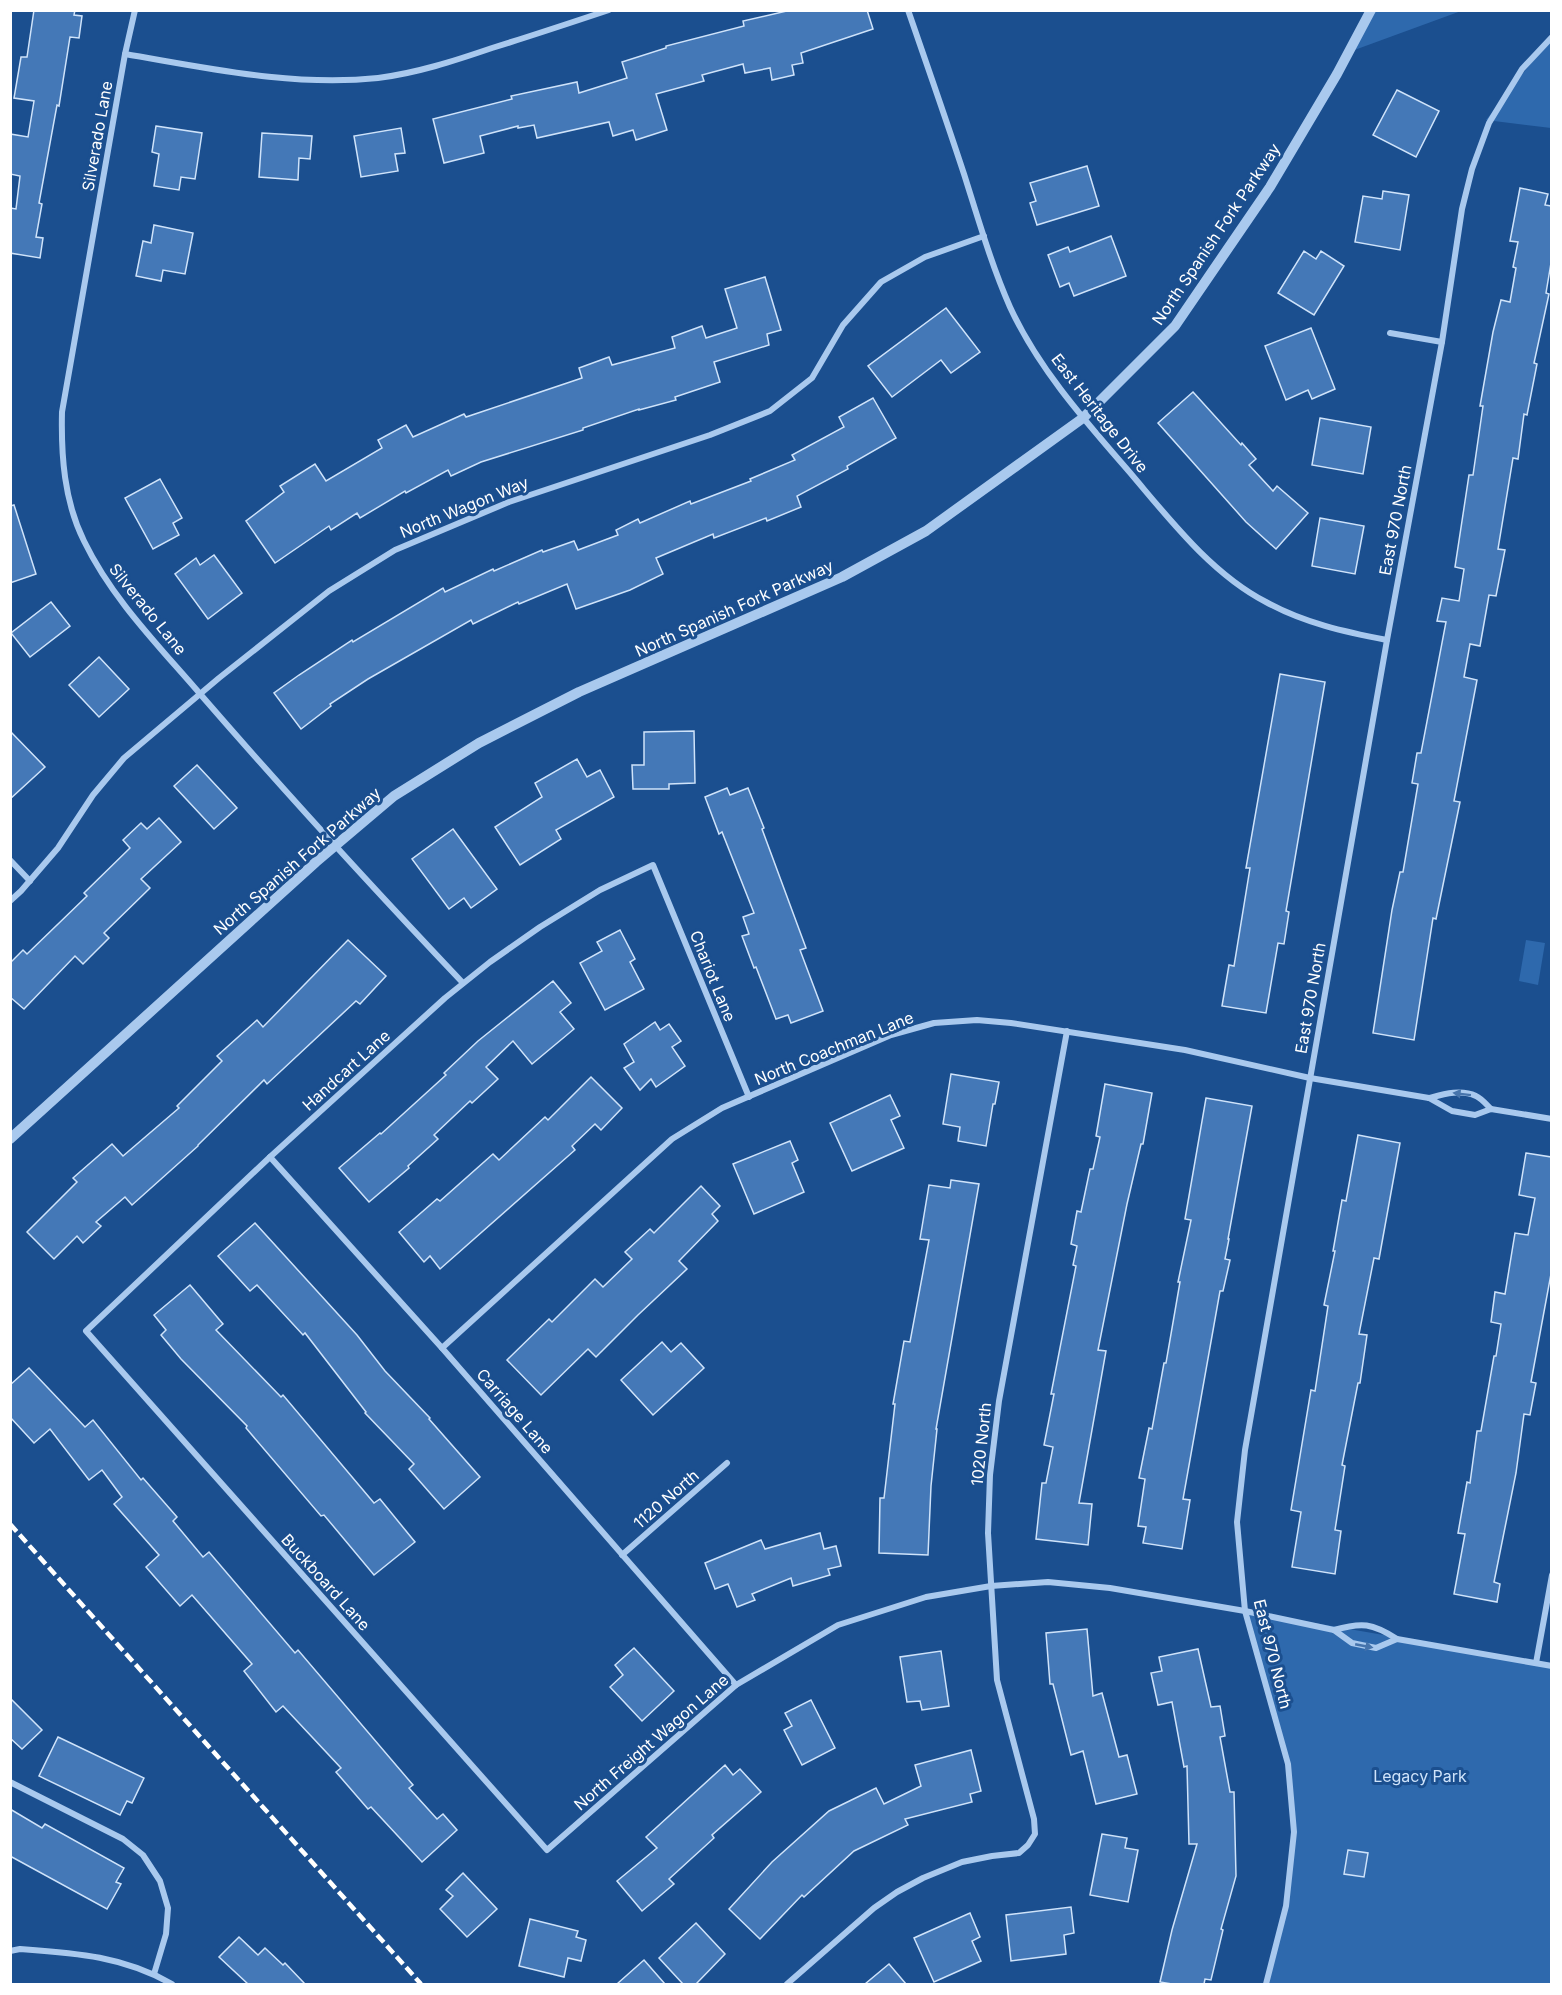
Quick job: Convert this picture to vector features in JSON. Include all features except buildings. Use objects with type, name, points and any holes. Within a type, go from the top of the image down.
[{"type":"street","name":"Silverado Lane","points":[[135,10],[125,54],[62,412],[61,451],[69,496],[82,538],[103,577],[132,614],[335,845],[463,983]]},
{"type":"street","points":[[125,54],[280,78],[324,81],[379,78],[436,67],[609,10]]},
{"type":"street","name":"East Heritage Drive","points":[[908,10],[1010,306],[1033,349],[1083,418],[1191,543],[1223,572],[1265,602],[1309,622],[1348,633],[1387,640]]},
{"type":"street","name":"North Spanish Fork Parkway","points":[[10,1139],[335,845],[394,796],[479,743],[579,692],[842,577],[926,531],[1083,418],[1175,326],[1270,187],[1337,74],[1371,10]]},
{"type":"street","name":"East 970 North","points":[[1266,1984],[1286,1906],[1294,1832],[1288,1764],[1245,1611],[1237,1522],[1245,1450],[1387,640],[1442,342],[1462,209],[1472,169],[1489,123],[1522,69],[1551,37]]},
{"type":"street","name":"North Wagon Way","points":[[10,901],[58,848],[93,795],[124,758],[329,591],[395,550],[509,502],[710,435],[770,411],[812,378],[843,325],[881,282],[925,257],[984,236]]},
{"type":"street","points":[[1390,333],[1442,342]]},
{"type":"street","points":[[10,860],[30,881]]},
{"type":"street","name":"Handcart Lane","points":[[86,1331],[270,1157],[463,983],[540,927],[600,890],[653,865]]},
{"type":"street","name":"Chariot Lane","points":[[653,865],[748,1097]]},
{"type":"street","name":"North Coachman Lane","points":[[442,1348],[672,1139],[722,1108],[891,1035],[934,1023],[977,1020],[1066,1031],[1185,1050],[1310,1078],[1429,1098],[1452,1111],[1475,1115],[1491,1108]]},
{"type":"street","name":"1020 North","points":[[787,1984],[874,1908],[897,1892],[923,1878],[962,1862],[1019,1853],[1035,1834],[1034,1819],[997,1680],[988,1533],[990,1475],[999,1401],[1066,1031]]},
{"type":"street","name":"North Coachman Lane","points":[[1429,1098],[1453,1092],[1469,1094],[1477,1096],[1491,1108],[1551,1119]]},
{"type":"street","name":"Carriage Lane","points":[[270,1157],[442,1348],[736,1685]]},
{"type":"street","name":"Buckboard Lane","points":[[86,1331],[547,1850]]},
{"type":"street","name":"1120 North","points":[[622,1555],[727,1463]]},
{"type":"street","points":[[1536,1663],[1551,1575]]},
{"type":"street","name":"North Freight Wagon Lane","points":[[547,1850],[736,1685],[838,1625],[926,1597],[991,1586],[1048,1582],[1110,1588],[1245,1611],[1334,1630],[1352,1643],[1376,1648],[1397,1639]]},
{"type":"street","name":"North Freight Wagon Lane","points":[[1334,1630],[1356,1624],[1380,1628],[1397,1639],[1551,1666]]},
{"type":"street","points":[[10,1782],[123,1839],[143,1855],[160,1881],[168,1908],[166,1934],[154,1974]]},
{"type":"street","points":[[10,1951],[20,1949],[84,1953],[154,1974],[172,1984]]},
{"type":"green space","points":[[1371,11],[1461,11],[1349,52]]},
{"type":"green space","points":[[1551,38],[1551,128],[1486,120]]},
{"type":"green space","points":[[1526,940],[1545,943],[1538,985],[1519,981]]},
{"type":"green space","name":"Legacy Park","points":[[1245,1611],[1551,1664],[1551,1984],[1266,1984],[1286,1906],[1294,1832],[1288,1764]]},
{"type":"railway","points":[[10,1524],[421,1984]]}]
